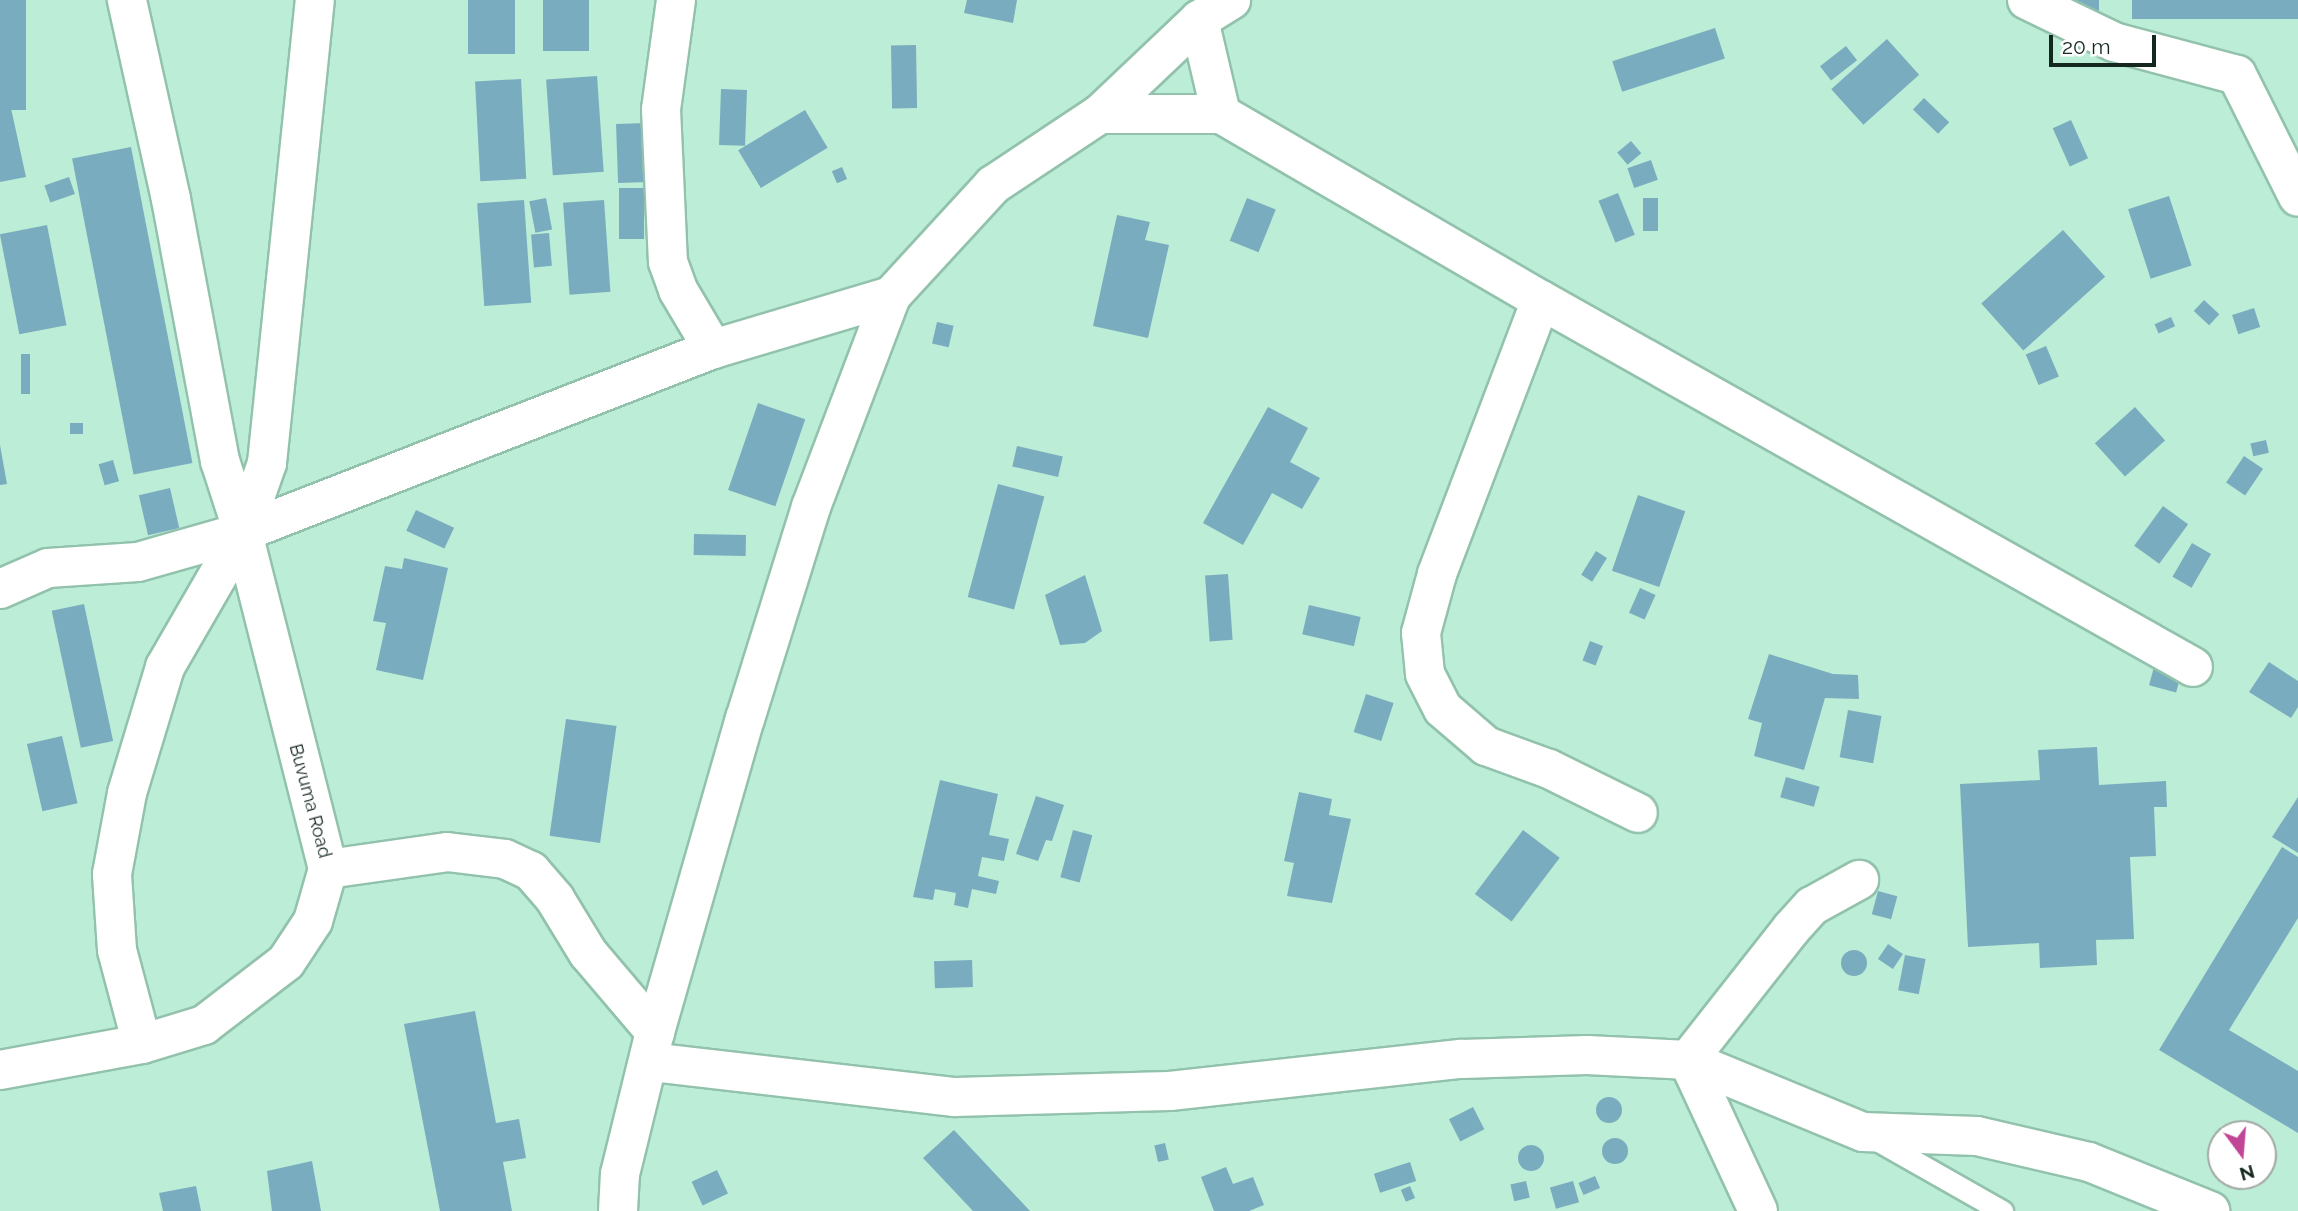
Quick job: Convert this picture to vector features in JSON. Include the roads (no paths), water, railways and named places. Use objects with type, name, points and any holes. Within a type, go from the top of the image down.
[{"type":"street","name":"Buvuma Road","points":[[0,1070],[142,1044],[204,1025],[286,962],[313,920],[328,869],[243,532],[220,461],[171,199],[127,0]]},
{"type":"street","points":[[142,1044],[117,950],[112,874],[127,793],[165,667],[243,532],[267,463],[315,0]]},
{"type":"street","points":[[676,0],[661,108],[668,262],[678,290],[713,349]]},
{"type":"street","points":[[618,1211],[621,1174],[653,1047],[811,507],[891,296],[993,185],[1100,114],[1199,20],[1231,0]]},
{"type":"street","points":[[2028,0],[2114,42],[2237,75],[2283,159],[2298,197]]},
{"type":"street","points":[[1199,20],[1221,114]]},
{"type":"street","points":[[1100,114],[1221,114],[1541,300],[2193,667]]},
{"type":"street","points":[[0,589],[48,568],[138,562],[243,532],[713,349],[891,296]]},
{"type":"street","points":[[1541,300],[1437,574],[1420,634],[1425,674],[1443,709],[1486,746],[1549,769],[1638,813]]},
{"type":"street","points":[[328,869],[447,852],[505,859],[523,867],[555,899],[588,953],[653,1047],[955,1097],[1170,1091],[1462,1059],[1587,1055],[1688,1060],[1863,1132],[1977,1136],[2077,1159],[2210,1211]]},
{"type":"street","points":[[1688,1060],[1812,906],[1859,880]]},
{"type":"street","points":[[1688,1060],[1758,1211]]},
{"type":"lane","points":[[1863,1132],[2002,1211]]}]
